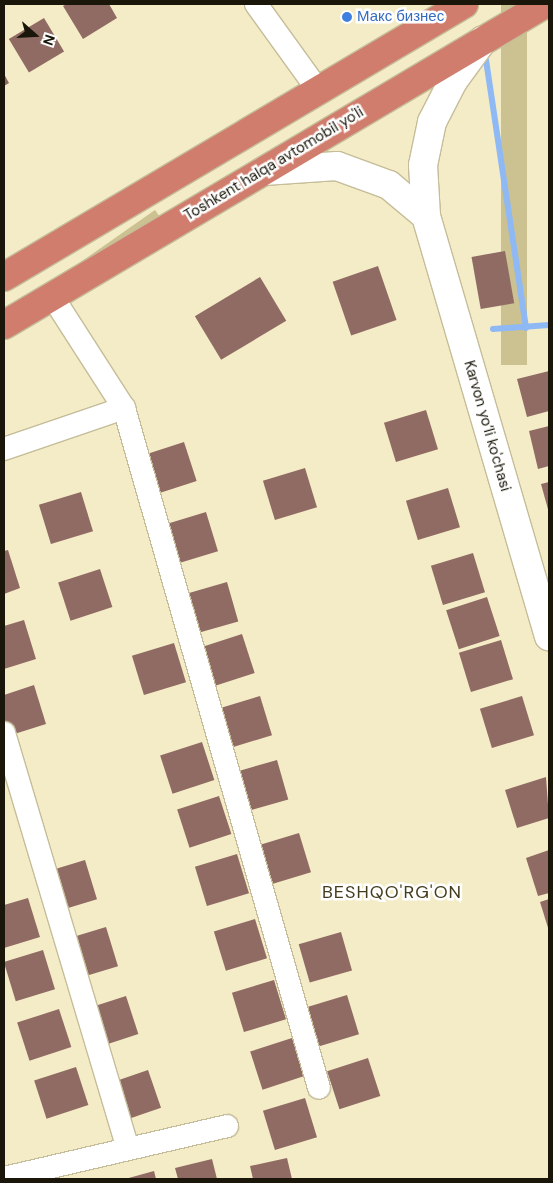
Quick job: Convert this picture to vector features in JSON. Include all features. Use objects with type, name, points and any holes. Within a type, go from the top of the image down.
[{"type":"highway","points":[[4,277],[464,4]]},
{"type":"highway","name":"Toshkent halqa avtomobil yo'li","points":[[4,325],[544,4]]},
{"type":"highway","points":[[166,181],[187,216]]},
{"type":"street","points":[[256,4],[318,90]]},
{"type":"street","name":"Karvon yo‘li ko'chasi","points":[[483,40],[453,81],[432,122],[423,165],[426,216],[549,636]]},
{"type":"street","points":[[262,171],[337,166],[389,186],[426,216]]},
{"type":"street","points":[[52,296],[124,408],[319,1088]]},
{"type":"street","points":[[4,450],[124,408]]},
{"type":"street","points":[[4,733],[127,1146]]},
{"type":"street","points":[[4,1178],[127,1146],[227,1126]]},
{"type":"shaded area","points":[[501,4],[527,4],[527,365],[501,365]]},
{"type":"shaded area","points":[[155,210],[162,220],[18,321],[11,311]]},
{"type":"building","points":[[67,4],[109,4],[117,18],[83,39],[63,6]]},
{"type":"building","points":[[44,18],[64,51],[29,73],[9,39]]},
{"type":"building","points":[[4,74],[9,83],[4,86]]},
{"type":"building","points":[[505,251],[514,303],[481,309],[472,257]]},
{"type":"building","points":[[378,266],[397,320],[351,336],[333,282]]},
{"type":"building","points":[[260,277],[286,321],[221,360],[195,316]]},
{"type":"building","points":[[549,371],[549,411],[527,417],[517,379]]},
{"type":"building","points":[[426,410],[438,449],[396,462],[384,423]]},
{"type":"building","points":[[549,426],[549,466],[538,469],[529,431]]},
{"type":"building","points":[[184,442],[197,481],[156,494],[143,455]]},
{"type":"building","points":[[305,468],[317,507],[275,520],[263,481]]},
{"type":"building","points":[[549,482],[549,513],[541,484]]},
{"type":"building","points":[[448,488],[460,527],[418,540],[406,501]]},
{"type":"building","points":[[81,492],[93,531],[51,544],[39,505]]},
{"type":"building","points":[[206,512],[218,551],[177,564],[165,525]]},
{"type":"building","points":[[8,550],[20,588],[4,594],[4,551]]},
{"type":"building","points":[[473,553],[485,592],[443,605],[431,566]]},
{"type":"building","points":[[100,569],[112,607],[71,621],[58,583]]},
{"type":"building","points":[[227,582],[238,621],[196,634],[185,594]]},
{"type":"building","points":[[487,597],[500,636],[459,649],[446,610]]},
{"type":"building","points":[[24,620],[36,659],[4,669],[4,626]]},
{"type":"building","points":[[242,634],[255,673],[214,686],[201,647]]},
{"type":"building","points":[[501,640],[513,679],[471,692],[459,653]]},
{"type":"building","points":[[174,643],[186,682],[144,695],[132,656]]},
{"type":"building","points":[[34,685],[46,724],[5,737],[4,695]]},
{"type":"building","points":[[260,696],[272,735],[231,748],[219,709]]},
{"type":"building","points":[[522,696],[534,735],[492,748],[480,709]]},
{"type":"building","points":[[202,742],[214,780],[173,794],[160,756]]},
{"type":"building","points":[[277,760],[288,799],[246,812],[235,772]]},
{"type":"building","points":[[546,777],[549,818],[517,828],[505,790]]},
{"type":"building","points":[[219,796],[231,834],[190,848],[177,810]]},
{"type":"building","points":[[299,833],[311,872],[269,885],[257,846]]},
{"type":"building","points":[[549,850],[549,893],[538,896],[526,858]]},
{"type":"building","points":[[237,854],[249,893],[207,906],[195,867]]},
{"type":"building","points":[[85,860],[97,899],[55,912],[43,873]]},
{"type":"building","points":[[28,898],[40,937],[4,948],[4,905]]},
{"type":"building","points":[[549,899],[549,931],[540,902]]},
{"type":"building","points":[[255,919],[267,958],[226,971],[214,932]]},
{"type":"building","points":[[106,927],[118,966],[76,979],[64,940]]},
{"type":"building","points":[[341,932],[352,970],[310,983],[299,944]]},
{"type":"building","points":[[43,950],[55,989],[16,1001],[4,962]]},
{"type":"building","points":[[274,980],[286,1019],[244,1032],[232,993]]},
{"type":"building","points":[[347,995],[359,1034],[317,1047],[305,1008]]},
{"type":"building","points":[[126,996],[138,1034],[97,1048],[84,1010]]},
{"type":"building","points":[[59,1009],[71,1047],[30,1061],[17,1023]]},
{"type":"building","points":[[292,1038],[304,1076],[263,1090],[250,1052]]},
{"type":"building","points":[[368,1058],[380,1096],[339,1109],[327,1071]]},
{"type":"building","points":[[76,1067],[88,1105],[47,1119],[34,1081]]},
{"type":"building","points":[[148,1070],[161,1108],[120,1122],[107,1084]]},
{"type":"building","points":[[305,1098],[317,1137],[275,1150],[263,1111]]},
{"type":"building","points":[[287,1158],[292,1179],[253,1179],[250,1166]]},
{"type":"building","points":[[212,1159],[217,1179],[178,1179],[175,1168]]},
{"type":"building","points":[[154,1171],[156,1179],[125,1179]]},
{"type":"waterway","points":[[486,60],[526,328]]},
{"type":"waterway","points":[[493,329],[549,325]]},
{"type":"place","name":"Макс бизнес","points":[[347,17]]},
{"type":"district","name":"BESHQO'RG'ON","points":[[392,892]]}]
